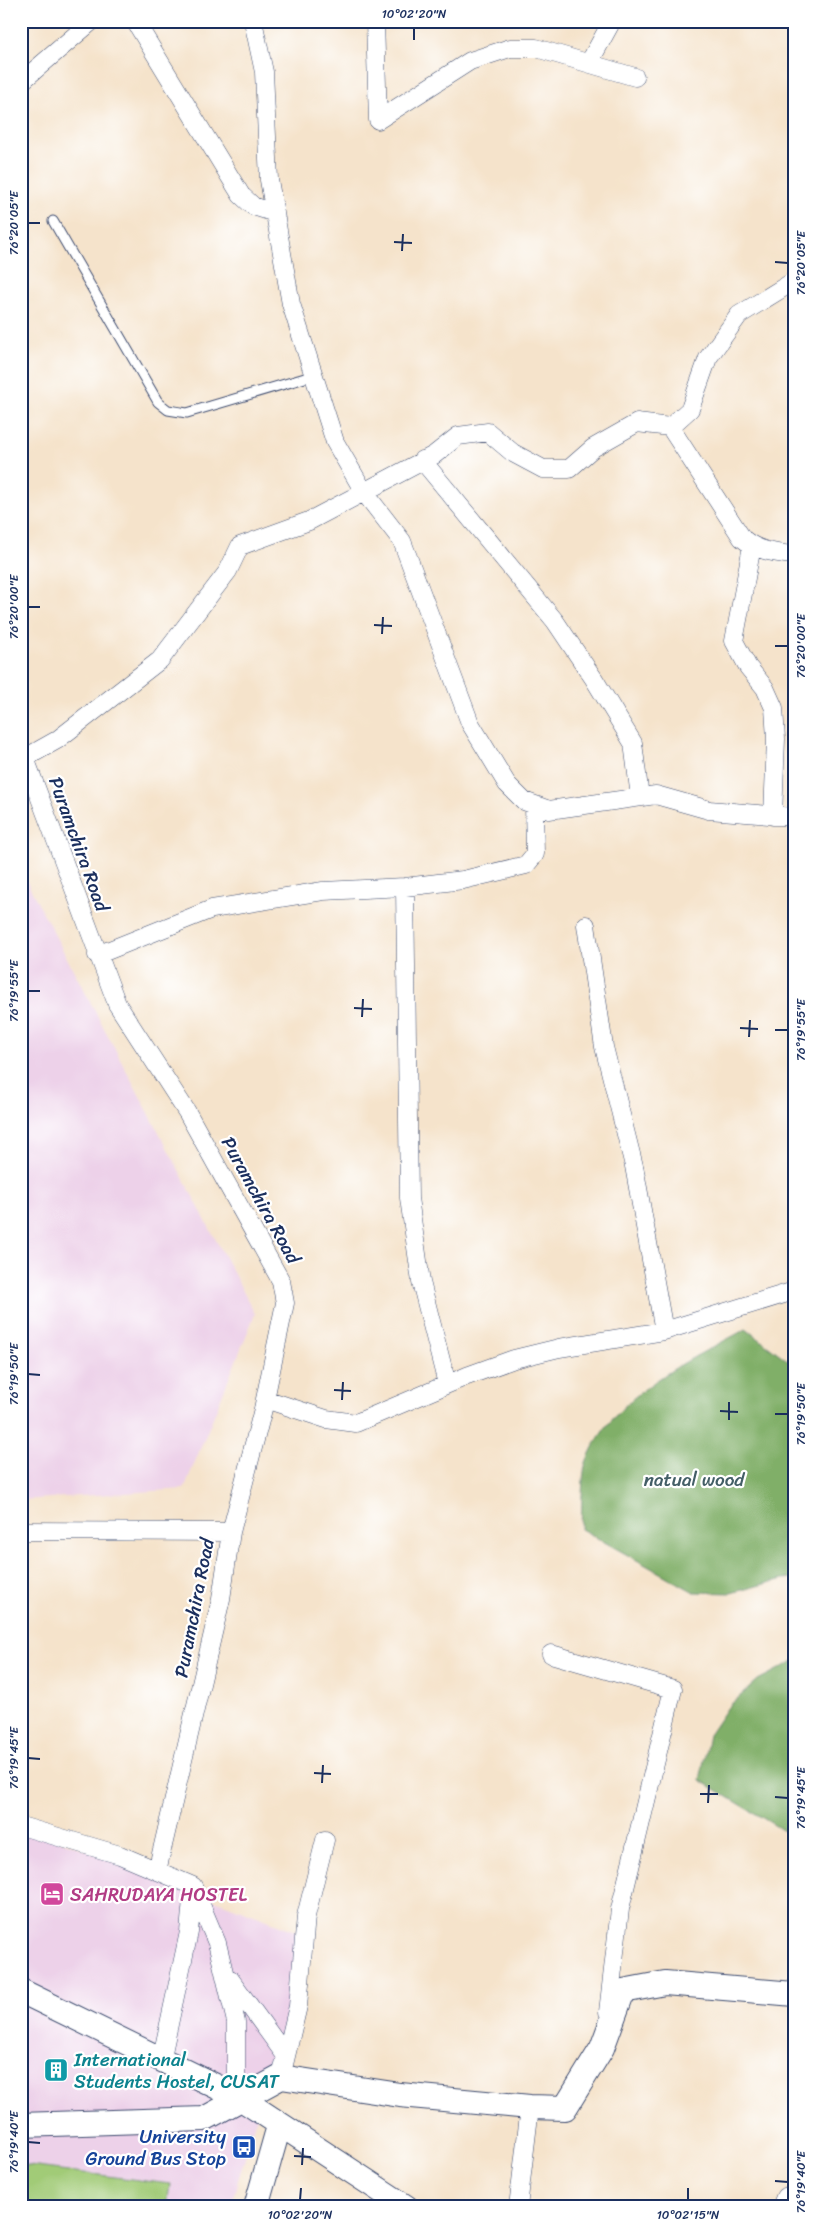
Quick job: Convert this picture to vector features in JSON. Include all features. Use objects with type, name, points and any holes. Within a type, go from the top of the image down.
[{"type":"street","points":[[21,82],[92,21]]},
{"type":"street","points":[[136,21],[241,195],[253,206],[275,213]]},
{"type":"street","points":[[253,21],[264,72],[269,180],[292,304],[335,442],[364,492],[402,541],[470,722],[507,784],[524,801],[549,810],[656,795],[709,810],[794,817]]},
{"type":"street","points":[[375,21],[378,120],[470,60],[510,48],[536,48],[635,77]]},
{"type":"street","points":[[588,64],[612,21]]},
{"type":"street","points":[[23,754],[57,740],[160,660],[228,570],[240,546],[308,521],[434,455],[458,436],[488,432],[513,453],[543,469],[569,469],[593,448],[637,423],[670,427],[690,409],[708,358],[738,314],[794,281]]},
{"type":"street","points":[[670,427],[742,538],[752,546],[770,552],[794,555]]},
{"type":"street","points":[[422,460],[555,620],[594,679],[634,743],[640,797]]},
{"type":"street","points":[[752,546],[734,641],[748,667],[765,688],[774,708],[776,738],[773,816]]},
{"type":"street","name":"Puramchira Road","points":[[23,754],[117,1004],[188,1112],[281,1281],[285,1303],[265,1400],[231,1532],[221,1599],[157,1871]]},
{"type":"street","points":[[97,954],[212,909],[323,891],[404,887],[463,880],[526,865],[534,854],[534,805]]},
{"type":"street","points":[[404,887],[409,1198],[422,1282],[447,1384]]},
{"type":"street","points":[[586,925],[604,1047],[634,1166],[664,1331]]},
{"type":"street","points":[[265,1400],[326,1419],[356,1423],[447,1384],[514,1359],[559,1348],[664,1331],[794,1291]]},
{"type":"street","points":[[21,1531],[231,1532]]},
{"type":"street","points":[[551,1654],[673,1689],[620,1909],[605,2040]]},
{"type":"street","points":[[21,1826],[120,1855],[193,1886],[217,1942],[236,2022],[236,2075],[240,2098]]},
{"type":"street","points":[[21,2125],[204,2119],[240,2098],[283,2067],[298,2006],[306,1916],[325,1840]]},
{"type":"street","points":[[162,2061],[189,1932],[193,1886]]},
{"type":"street","points":[[224,1970],[283,2067],[400,2095],[530,2107],[565,2108],[605,2040],[623,1992],[665,1983],[794,1994]]},
{"type":"street","points":[[21,1991],[240,2098],[279,2126],[406,2207]]},
{"type":"street","points":[[518,2207],[530,2107]]},
{"type":"street","points":[[256,2207],[279,2126]]},
{"type":"street","points":[[781,2207],[785,2197],[794,2196]]},
{"type":"lane","points":[[53,221],[158,402],[168,410],[187,412],[315,375]]},
{"type":"shaded area","points":[[21,871],[255,1314],[184,1489],[21,1500]]},
{"type":"shaded area","points":[[21,1825],[311,1937],[230,2207],[21,2207]]},
{"type":"green space","name":"natual wood","points":[[746,1329],[794,1365],[794,1578],[783,1579],[731,1593],[694,1592],[581,1529],[585,1466],[599,1436],[615,1416],[634,1398],[677,1367]]},
{"type":"green space","points":[[794,1661],[794,1837],[700,1780],[709,1735],[728,1707],[758,1680]]},
{"type":"green space","points":[[21,2165],[170,2184],[167,2207],[21,2207]]},
{"type":"place","name":"SAHRUDAYA HOSTEL","points":[[52,1894]]},
{"type":"place","name":"International Students Hostel, CUSAT","points":[[56,2070]]},
{"type":"place","name":"University Ground Bus Stop","points":[[244,2147]]}]
